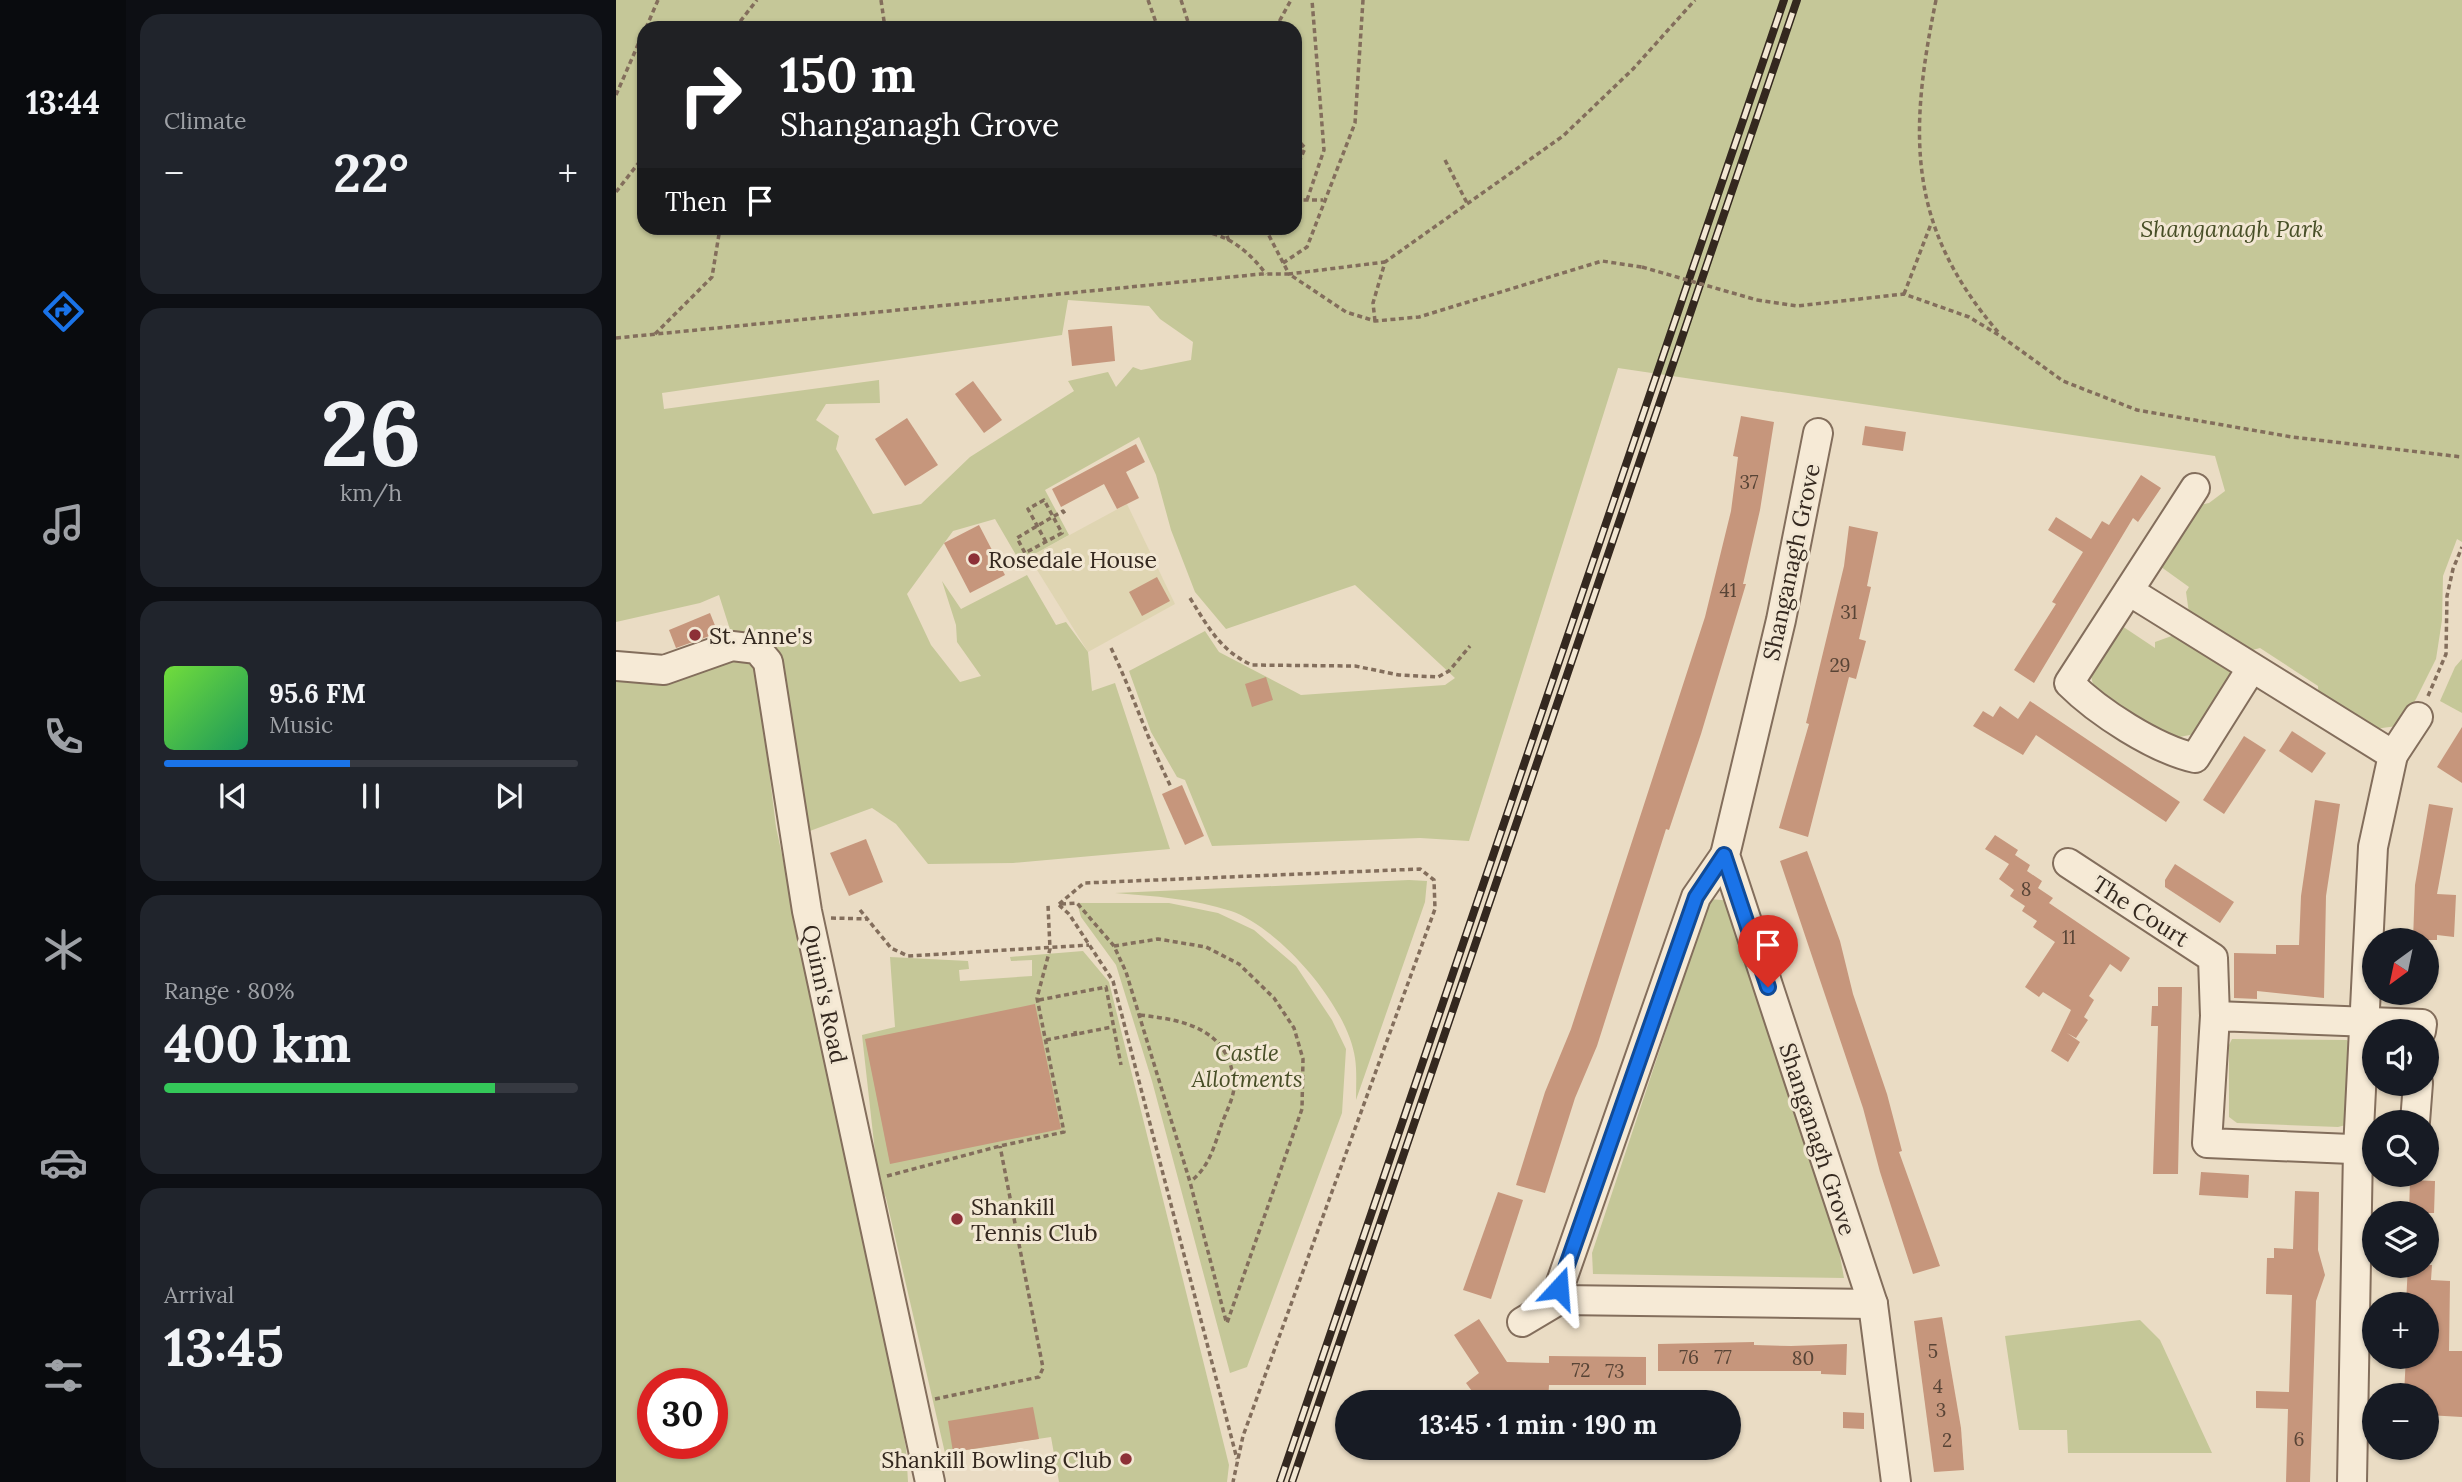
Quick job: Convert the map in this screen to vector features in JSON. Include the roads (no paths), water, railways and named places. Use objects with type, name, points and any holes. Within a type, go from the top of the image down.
[{"type":"street","name":"Shanganagh Grove","points":[[1559,1300],[1559,1288],[1696,897],[1724,855],[1781,620],[1818,433]]},
{"type":"street","points":[[2195,488],[2070,683],[2089,702],[2177,754],[2195,758],[2251,669]]},
{"type":"street","points":[[2129,591],[2393,755]]},
{"type":"street","name":"Quinn's Road","points":[[616,666],[664,670],[732,646],[757,649],[768,662],[809,918],[930,1482]]},
{"type":"street","points":[[2363,1019],[2373,846],[2393,755],[2418,717]]},
{"type":"street","name":"Shanganagh Grove","points":[[1724,855],[1873,1304],[1896,1482]]},
{"type":"street","name":"The Court","points":[[2068,863],[2213,958],[2215,1016]]},
{"type":"street","points":[[2362,1023],[2215,1016],[2207,1143],[2362,1150]]},
{"type":"street","points":[[2352,1482],[2365,1187]]},
{"type":"street","points":[[1522,1321],[1559,1300],[1873,1304]]},
{"type":"railway","points":[[1280,1482],[1784,0]]},
{"type":"railway","points":[[1292,1482],[1797,0]]},
{"type":"place","name":"Rosedale House","points":[[974,559]]},
{"type":"place","name":"St. Anne's","points":[[695,635]]},
{"type":"place","name":"Shankill Tennis Club","points":[[957,1219]]},
{"type":"place","name":"Shankill Bowling Club","points":[[1126,1459]]},
{"type":"park label","name":"Shanganagh Park","points":[[2232,228]]},
{"type":"park label","name":"Castle Allotments","points":[[1247,1065]]}]
